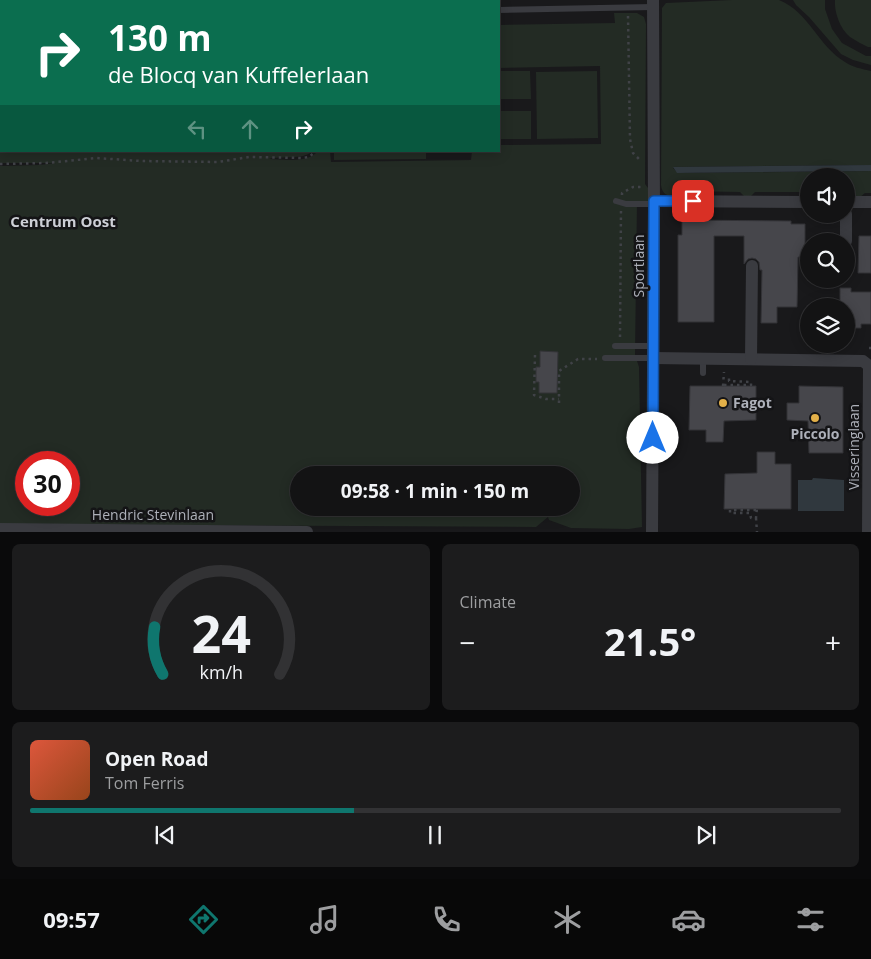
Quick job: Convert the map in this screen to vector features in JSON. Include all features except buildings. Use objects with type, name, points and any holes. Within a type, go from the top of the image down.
[{"type":"street","name":"Sportlaan","points":[[652,532],[654,202],[650,187],[653,3]]},
{"type":"street","points":[[654,202],[800,202]]},
{"type":"street","points":[[855,202],[871,202]]},
{"type":"street","points":[[751,359],[752,266]]},
{"type":"street","name":"Visseringlaan","points":[[653,352],[703,359],[863,360],[869,354]]},
{"type":"street","name":"Visseringlaan","points":[[868,532],[869,354]]},
{"type":"street","name":"Hendric Stevinlaan","points":[[0,529],[307,532]]},
{"type":"lane","points":[[500,10],[653,3]]},
{"type":"lane","points":[[619,202],[654,202]]},
{"type":"lane","points":[[617,345],[653,352]]},
{"type":"lane","points":[[606,358],[653,352]]},
{"type":"lane","points":[[703,359],[703,373]]},
{"type":"path","points":[[628,13],[630,139],[633,153],[646,164]]},
{"type":"path","points":[[0,164],[46,163],[97,158],[141,161],[218,162],[249,157],[302,158],[309,157],[315,152]]},
{"type":"path","points":[[617,345],[619,202],[622,193],[633,187],[650,187]]},
{"type":"path","points":[[535,355],[534,394],[546,399],[559,401],[560,370],[578,358],[606,358]]},
{"type":"path","points":[[724,379],[723,386],[751,385],[750,382],[729,382],[729,374]]},
{"type":"path","points":[[756,518],[751,518],[750,513],[730,513],[730,510],[757,509],[756,532]]},
{"type":"shaded area","points":[[779,0],[798,12],[836,55],[857,68],[871,71],[871,165],[674,167],[678,173],[800,172],[800,192],[755,192],[750,197],[745,197],[740,192],[680,191],[675,196],[667,195],[661,185],[662,8],[666,3]]},
{"type":"shaded area","points":[[793,0],[825,0],[825,9],[832,29],[842,43],[866,56],[871,56],[871,65],[853,60],[841,54]]},
{"type":"shaded area","points":[[835,0],[871,0],[871,47],[846,34],[837,15]]},
{"type":"shaded area","points":[[614,13],[637,13],[644,17],[646,24],[645,184],[648,188],[648,201],[637,201],[635,355],[639,367],[642,527],[629,529],[571,528],[549,520],[548,517],[536,527],[0,524],[0,166],[56,163],[0,163],[0,152],[311,152],[297,157],[269,159],[288,160],[308,158],[317,152],[330,152],[331,162],[471,160],[472,152],[500,152],[500,145],[601,144],[600,66],[500,68],[500,25],[615,23]]},
{"type":"shaded area","points":[[500,71],[530,71],[531,99],[500,99]]},
{"type":"shaded area","points":[[597,71],[598,138],[537,139],[536,72]]},
{"type":"shaded area","points":[[500,111],[531,111],[531,139],[500,139]]},
{"type":"shaded area","points":[[334,152],[426,152],[426,159],[334,160]]},
{"type":"shaded area","points":[[871,165],[871,171],[855,171],[855,168],[800,168],[800,172],[677,173],[673,167]]},
{"type":"shaded area","points":[[855,171],[871,171],[871,193],[865,193],[859,198],[855,198]]},
{"type":"shaded area","points":[[813,478],[844,480],[844,511],[798,511],[798,480],[812,480]]},
{"type":"place","name":"Fagot","points":[[723,403]]},
{"type":"place","name":"Piccolo","points":[[815,418]]},
{"type":"district","name":"Centrum Oost","points":[[63,222]]},
{"type":"route","points":[[653,438],[654,201],[693,201]]}]
